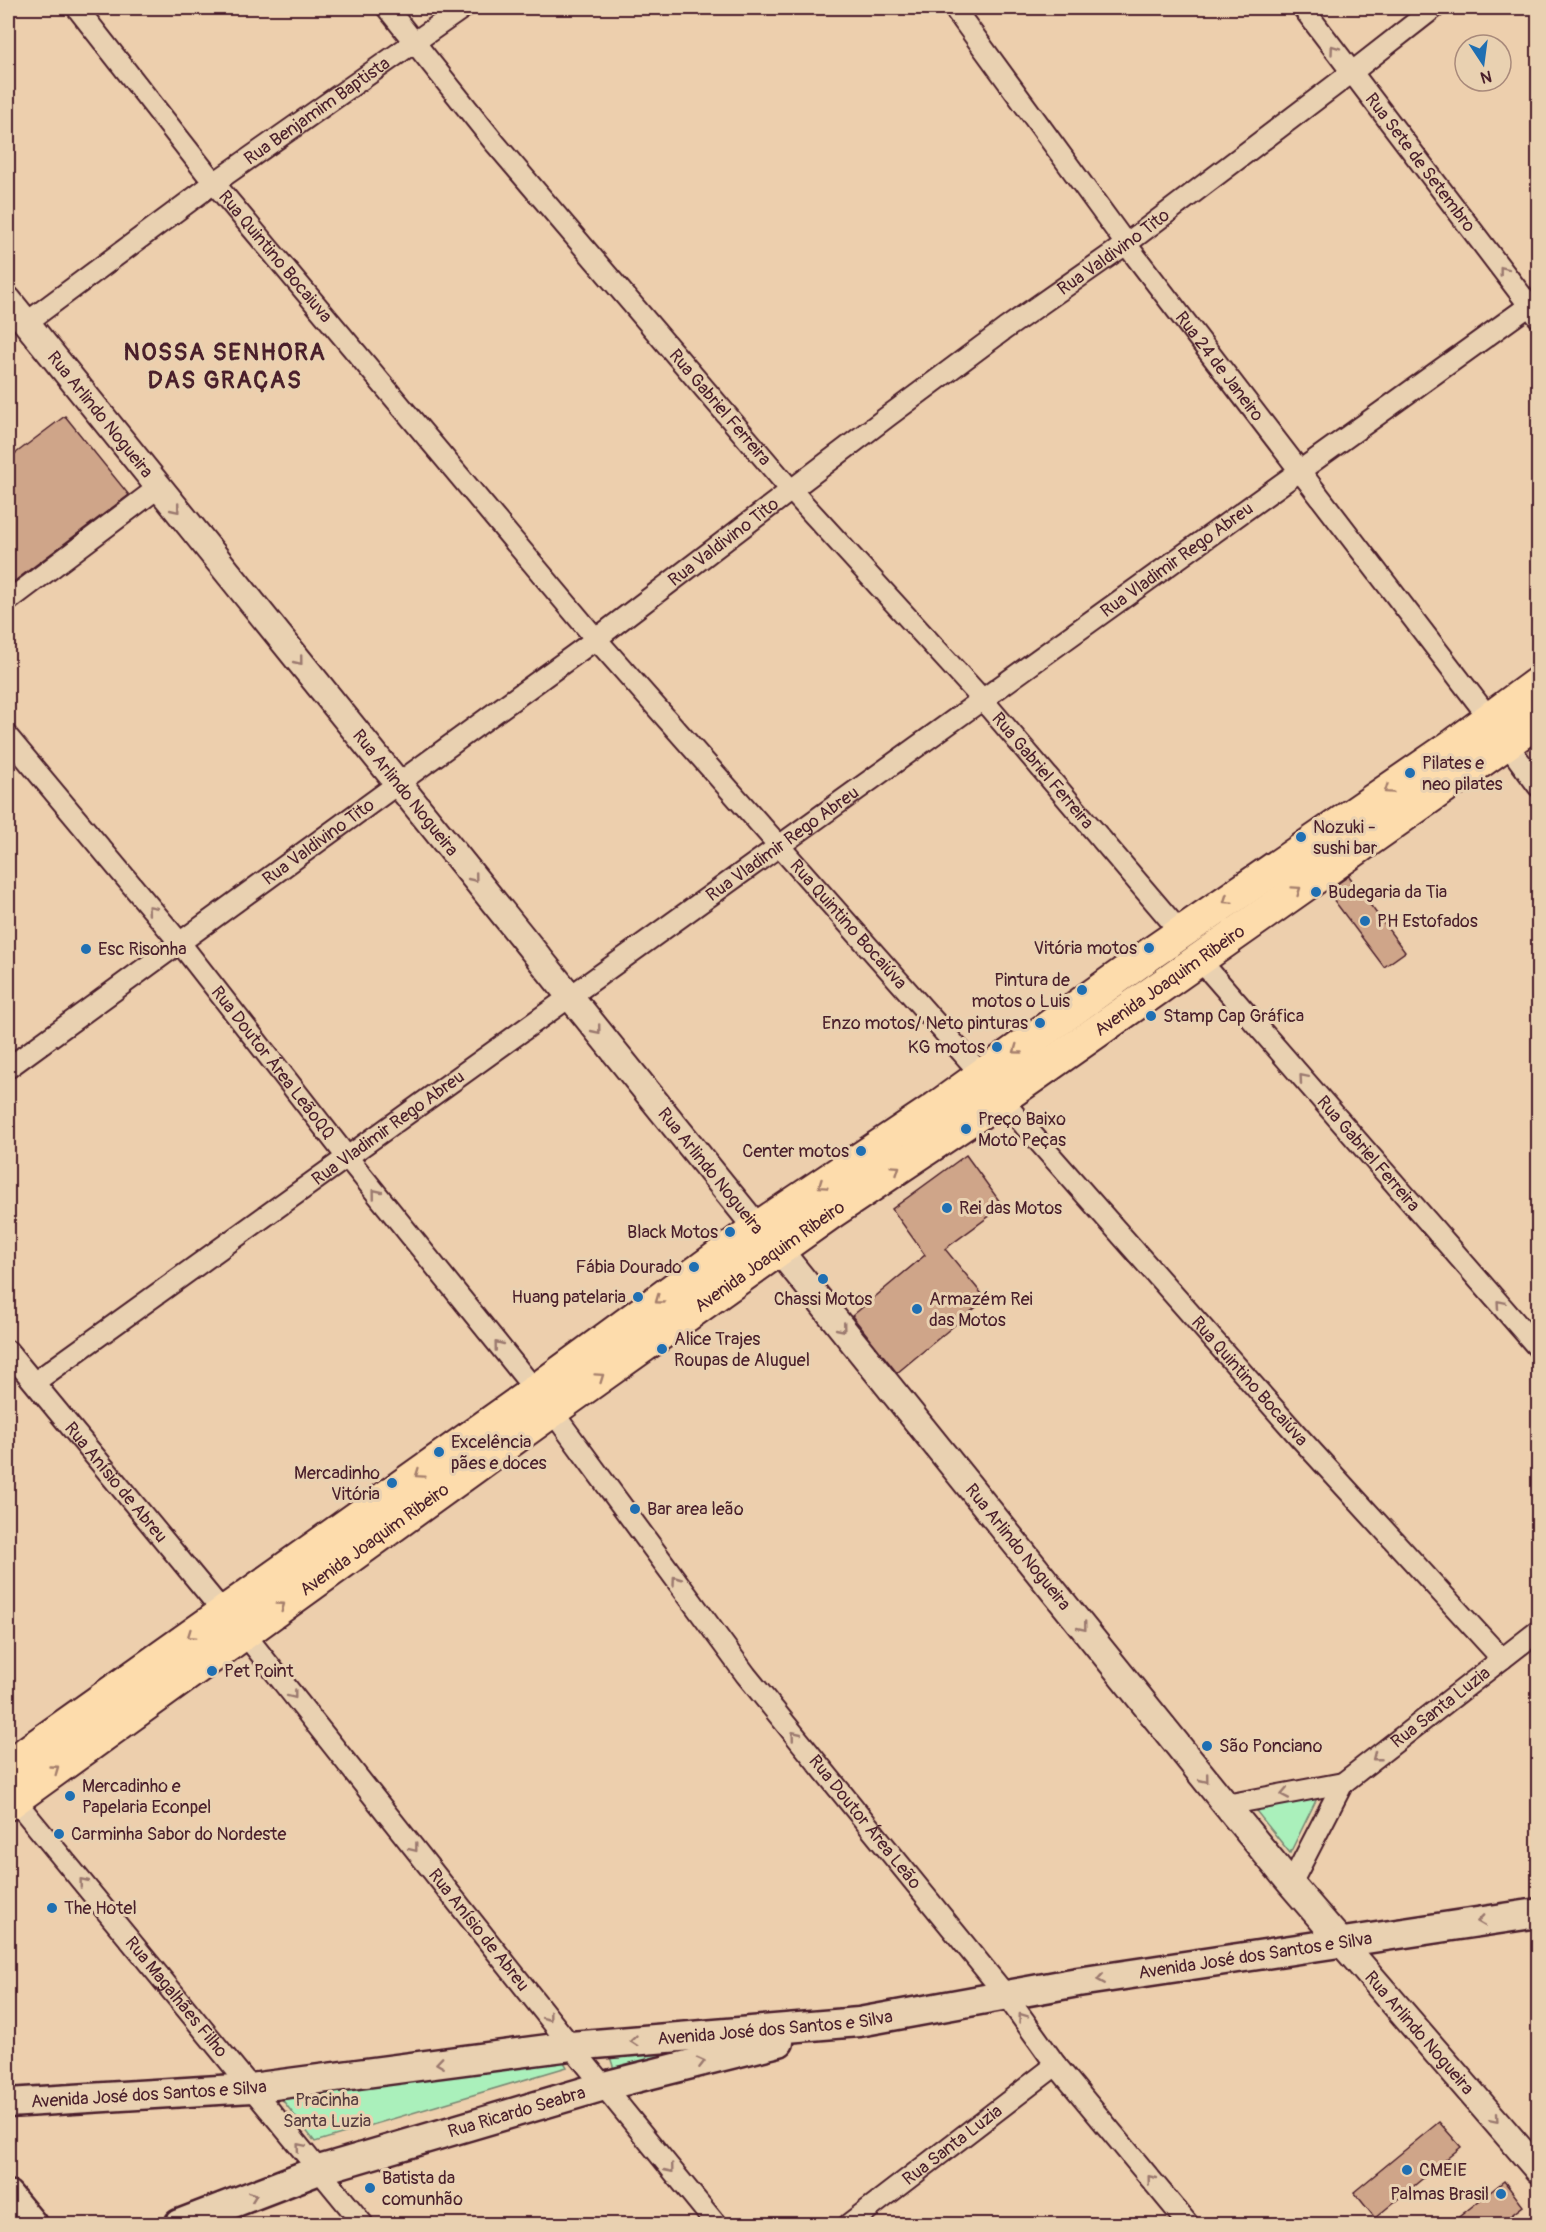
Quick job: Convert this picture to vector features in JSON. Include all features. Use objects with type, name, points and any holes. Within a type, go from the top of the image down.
[{"type":"main road","name":"Avenida Joaquim Ribeiro","points":[[1498,731],[1539,683]]},
{"type":"main road","name":"Avenida Joaquim Ribeiro","points":[[8,1766],[234,1622],[768,1239],[992,1087],[1153,952],[1191,946],[1210,912],[1446,751],[1498,731],[1539,721]]},
{"type":"main road","name":"Avenida Joaquim Ribeiro","points":[[11,1801],[234,1622]]},
{"type":"main road","name":"Avenida José dos Santos e Silva","points":[[8,2103],[251,2088],[571,2046],[859,2022],[1005,1994],[1539,1913]]},
{"type":"main road","name":"Rua Ricardo Seabra","points":[[179,2224],[319,2170],[604,2086],[859,2022]]},
{"type":"main road","points":[[8,2195],[32,2224]]},
{"type":"street","name":"Rua Quintino Bocaiuva","points":[[77,8],[214,183],[596,639]]},
{"type":"street","name":"Rua Gabriel Ferreira","points":[[387,8],[494,142],[790,489],[982,699],[1191,946],[1539,1348]]},
{"type":"street","name":"Rua Benjamim Baptista","points":[[26,323],[214,183],[463,8]]},
{"type":"street","name":"Rua 24 de Janeiro","points":[[954,8],[1126,244],[1301,470],[1539,786]]},
{"type":"street","name":"Rua Sete de Setembro","points":[[1303,8],[1534,311]]},
{"type":"street","name":"Rua Valdivino Tito","points":[[8,1068],[596,639],[790,489],[1005,329],[1126,244],[1434,8]]},
{"type":"street","name":"Rua Arlindo Nogueira","points":[[8,300],[1226,1805],[1291,1884],[1539,2170]]},
{"type":"street","name":"Rua Vladimir Rego Abreu","points":[[35,1382],[1301,470],[1534,311]]},
{"type":"street","points":[[8,601],[159,487]]},
{"type":"street","name":"Rua Quintino Bocaiúva","points":[[596,639],[780,845],[1300,1438],[1502,1659]]},
{"type":"street","name":"Rua Doutor Área LeãoQQ","points":[[8,737],[180,943],[347,1157],[543,1401]]},
{"type":"street","name":"Rua Anísio de Abreu","points":[[8,1351],[234,1622],[571,2046],[716,2224]]},
{"type":"street","name":"Rua Doutor Área Leão","points":[[543,1401],[746,1675],[1005,1994],[1056,2065],[1188,2224]]},
{"type":"street","name":"Rua Santa Luzia","points":[[1291,1884],[1343,1783],[1539,1631]]},
{"type":"street","name":"Rua Santa Luzia","points":[[1226,1805],[1343,1783]]},
{"type":"street","name":"Rua Magalhães Filho","points":[[11,1801],[363,2224]]},
{"type":"street","name":"Rua Santa Luzia","points":[[849,2224],[1056,2065]]},
{"type":"green space","points":[[1328,1776],[1290,1853],[1253,1807],[1267,1786]]},
{"type":"green space","points":[[814,2028],[616,2075],[610,2057]]},
{"type":"green space","name":"Pracinha Santa Luzia","points":[[561,2057],[567,2067],[315,2142],[274,2089]]},
{"type":"building","points":[[65,416],[129,495],[8,586],[8,459]]},
{"type":"building","name":"PH Estofados","points":[[1349,876],[1405,952],[1384,967],[1327,891]]},
{"type":"building","points":[[966,1155],[1003,1206],[945,1249],[986,1299],[897,1373],[852,1316],[925,1255],[892,1209]]},
{"type":"building","name":"CMEIE","points":[[1439,2122],[1461,2147],[1375,2218],[1354,2192]]},
{"type":"building","name":"Palmas Brasil","points":[[1504,2181],[1523,2206],[1500,2224],[1450,2224]]},
{"type":"place","name":"Pilates e neo pilates","points":[[1410,773]]},
{"type":"place","name":"Nozuki - sushi bar","points":[[1301,837]]},
{"type":"place","name":"Budegaria da Tia","points":[[1316,892]]},
{"type":"place","name":"PH Estofados","points":[[1365,921]]},
{"type":"place","name":"Vitória motos","points":[[1149,948]]},
{"type":"place","name":"Esc Risonha","points":[[86,949]]},
{"type":"place","name":"Pintura de motos o Luis","points":[[1082,990]]},
{"type":"place","name":"Stamp Cap Gráfica","points":[[1151,1016]]},
{"type":"place","name":"Enzo motos/ Neto pinturas","points":[[1040,1023]]},
{"type":"place","name":"KG motos","points":[[997,1047]]},
{"type":"place","name":"Preço Baixo Moto Peças","points":[[966,1129]]},
{"type":"place","name":"Center motos","points":[[861,1151]]},
{"type":"place","name":"Rei das Motos","points":[[947,1208]]},
{"type":"place","name":"Black Motos","points":[[730,1232]]},
{"type":"place","name":"Fábia Dourado","points":[[694,1267]]},
{"type":"place","name":"Chassi Motos","points":[[823,1279]]},
{"type":"place","name":"Huang patelaria","points":[[638,1297]]},
{"type":"place","name":"Armazém Rei das Motos","points":[[917,1309]]},
{"type":"place","name":"Alice Trajes Roupas de Aluguel","points":[[662,1349]]},
{"type":"place","name":"Excelência pães e doces","points":[[439,1452]]},
{"type":"place","name":"Mercadinho Vitória","points":[[392,1483]]},
{"type":"place","name":"Bar area leão","points":[[635,1509]]},
{"type":"place","name":"Pet Point","points":[[212,1671]]},
{"type":"place","name":"São Ponciano","points":[[1207,1746]]},
{"type":"place","name":"Mercadinho e Papelaria Econpel","points":[[70,1796]]},
{"type":"place","name":"Carminha Sabor do Nordeste","points":[[59,1834]]},
{"type":"place","name":"The Hotel","points":[[52,1908]]},
{"type":"place","name":"CMEIE","points":[[1407,2170]]},
{"type":"place","name":"Batista da comunhão","points":[[370,2188]]},
{"type":"place","name":"Palmas Brasil","points":[[1501,2194]]},
{"type":"district","name":"NOSSA SENHORA DAS GRAÇAS","points":[[225,366]]}]
